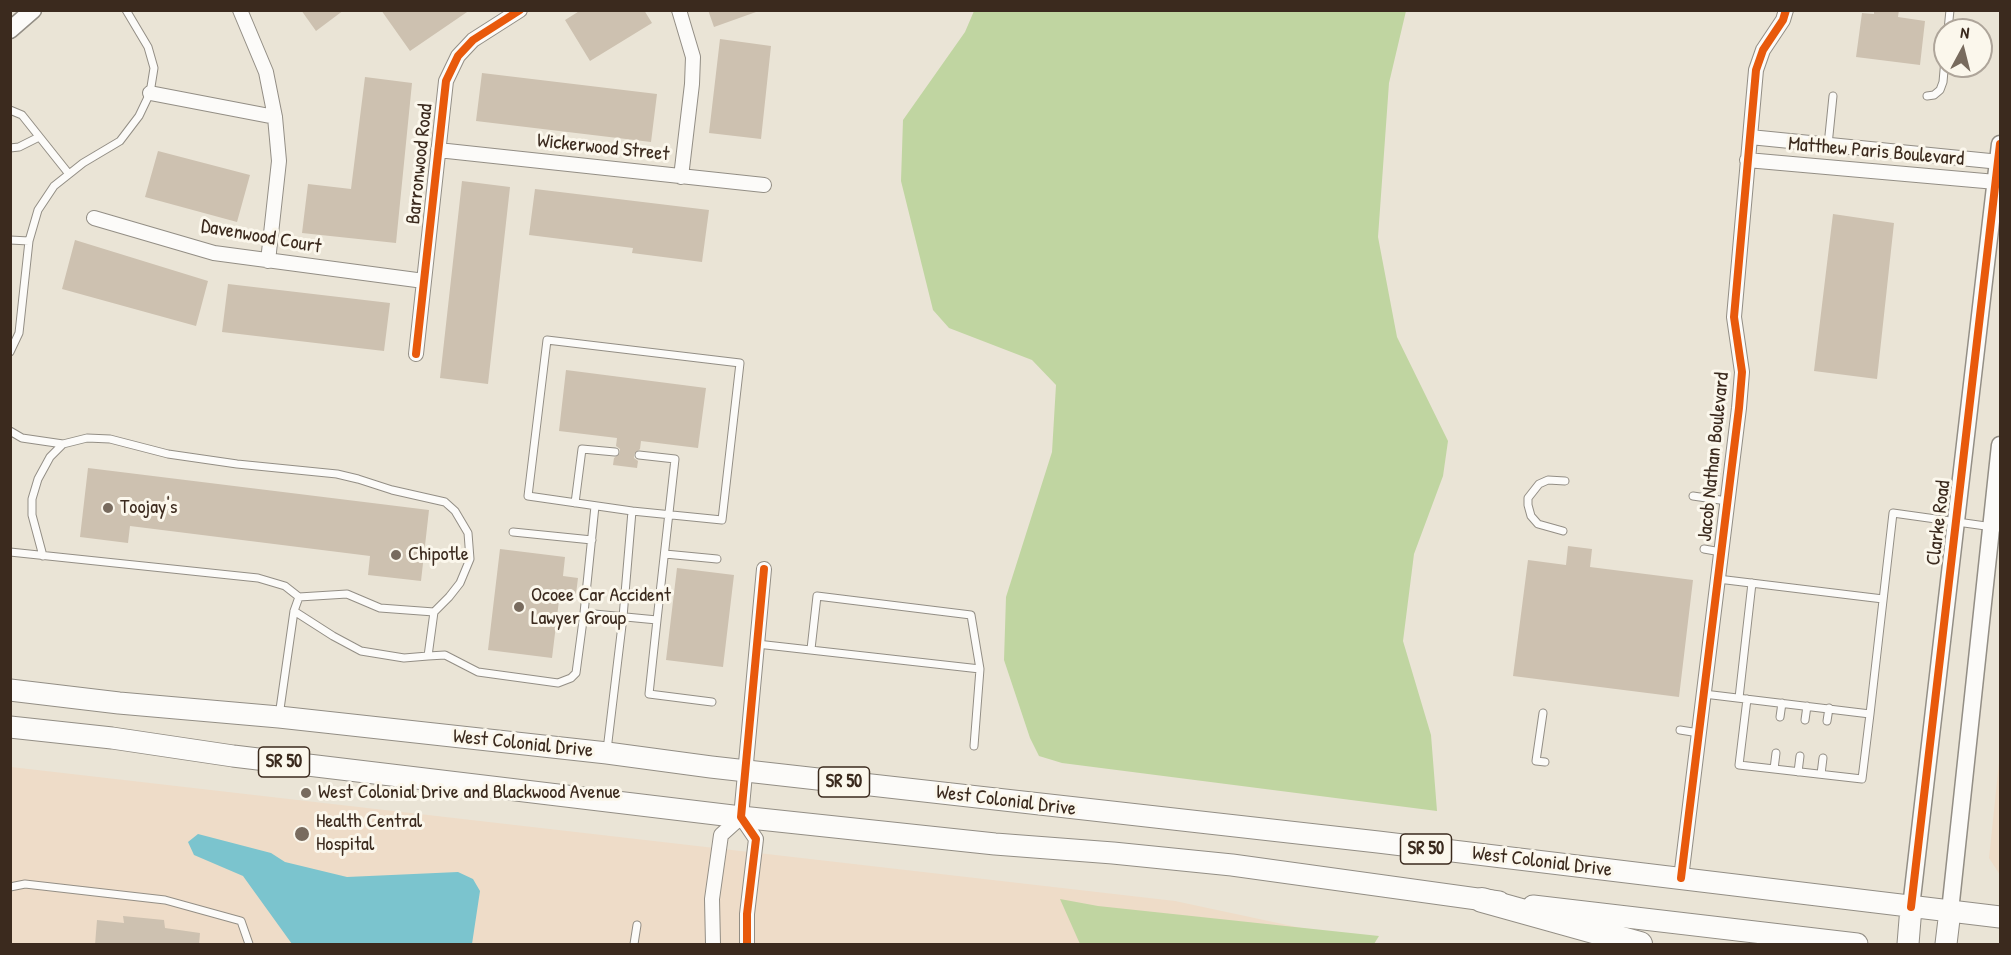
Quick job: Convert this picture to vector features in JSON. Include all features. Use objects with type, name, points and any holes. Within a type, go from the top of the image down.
[{"type":"highway","name":"West Colonial Drive","points":[[10,690],[606,753],[2001,917]]},
{"type":"highway","name":"West Colonial Drive","points":[[10,727],[112,738],[233,756],[741,816],[984,843],[1185,860],[1482,900],[1857,945]]},
{"type":"highway","points":[[1482,900],[1640,945]]},
{"type":"highway","name":"Clarke Road","points":[[1908,945],[1911,907]]},
{"type":"highway","points":[[1946,945],[1950,910]]},
{"type":"street","points":[[10,30],[33,10]]},
{"type":"street","points":[[240,10],[266,72],[275,117],[279,161],[268,261]]},
{"type":"street","name":"Barronwood Road","points":[[416,354],[446,81],[458,56],[473,40],[520,10]]},
{"type":"street","points":[[680,10],[693,57],[681,177]]},
{"type":"street","name":"Jacob Nathan Boulevard","points":[[1681,878],[1742,372],[1734,317],[1756,70],[1762,50],[1783,20],[1786,10]]},
{"type":"street","points":[[150,93],[275,117]]},
{"type":"street","name":"Matthew Paris Boulevard","points":[[1750,138],[1999,162]]},
{"type":"street","name":"Clarke Road","points":[[1911,907],[1955,520],[1999,181],[2001,144]]},
{"type":"street","name":"Wickerwood Street","points":[[438,150],[764,185]]},
{"type":"street","name":"Matthew Paris Boulevard","points":[[1747,160],[1999,181]]},
{"type":"street","name":"Davenwood Court","points":[[94,218],[214,253],[424,281]]},
{"type":"street","points":[[1950,910],[1996,527],[2001,445]]},
{"type":"street","points":[[713,945],[712,899],[722,835],[741,816],[764,569]]},
{"type":"street","points":[[741,816],[756,839],[747,914],[747,945]]},
{"type":"lane","points":[[10,352],[19,333],[29,242],[38,210],[54,186],[120,141],[140,116],[150,93],[154,68],[148,47],[126,10]]},
{"type":"lane","points":[[1927,96],[1934,95],[1940,90],[1943,78]]},
{"type":"lane","points":[[1828,145],[1833,96]]},
{"type":"lane","points":[[10,110],[22,115],[69,174]]},
{"type":"lane","points":[[10,148],[19,147],[39,136]]},
{"type":"lane","points":[[10,240],[29,242]]},
{"type":"lane","points":[[547,340],[740,363],[722,520],[595,506],[528,496],[547,340]]},
{"type":"lane","points":[[10,431],[22,438],[63,444],[87,438],[110,439],[168,454],[237,464],[337,474],[445,502],[455,511],[468,533],[470,559],[460,583],[434,612],[428,656]]},
{"type":"lane","points":[[43,556],[32,515],[32,499],[38,479],[50,457],[63,444]]},
{"type":"lane","points":[[575,503],[582,449],[615,452]]},
{"type":"lane","points":[[639,455],[675,459],[649,694],[712,702]]},
{"type":"lane","points":[[1563,531],[1538,524],[1531,516],[1528,498],[1539,484],[1548,480],[1565,480]]},
{"type":"lane","points":[[1693,496],[1727,501]]},
{"type":"lane","points":[[294,611],[361,651],[404,658],[445,655],[478,672],[558,682],[571,678],[576,673],[595,506]]},
{"type":"lane","points":[[606,753],[623,617],[632,511]]},
{"type":"lane","points":[[1747,699],[1739,765],[1862,779],[1893,513],[1996,527]]},
{"type":"lane","points":[[513,532],[592,540]]},
{"type":"lane","points":[[1704,549],[1721,552]]},
{"type":"lane","points":[[10,552],[258,578],[285,586],[299,597],[347,594],[380,608],[434,612]]},
{"type":"lane","points":[[665,554],[717,559]]},
{"type":"lane","points":[[1718,579],[1884,599]]},
{"type":"lane","points":[[1739,698],[1752,583]]},
{"type":"lane","points":[[811,649],[817,596],[971,615],[980,669],[974,746]]},
{"type":"lane","points":[[279,717],[294,611],[299,597]]},
{"type":"lane","points":[[584,613],[657,620]]},
{"type":"lane","points":[[757,644],[980,669]]},
{"type":"lane","points":[[1704,694],[1870,714]]},
{"type":"lane","points":[[1780,717],[1782,703]]},
{"type":"lane","points":[[1805,720],[1807,706]]},
{"type":"lane","points":[[1827,721],[1828,708]]},
{"type":"lane","points":[[1543,713],[1536,761],[1545,762]]},
{"type":"lane","points":[[1680,730],[1699,734]]},
{"type":"lane","points":[[1774,769],[1776,753]]},
{"type":"lane","points":[[1798,772],[1800,756]]},
{"type":"lane","points":[[1821,774],[1823,758]]},
{"type":"lane","points":[[10,887],[25,884],[165,900],[241,921],[249,945]]},
{"type":"lane","points":[[634,945],[637,925]]},
{"type":"shaded area","points":[[2000,753],[2000,875],[1989,858]]},
{"type":"shaded area","name":"Health Central Hospital","points":[[11,767],[1175,901],[1320,932],[1319,944],[11,944]]},
{"type":"green space","points":[[974,11],[1406,11],[1389,83],[1378,237],[1397,337],[1448,441],[1443,476],[1414,554],[1403,641],[1431,735],[1437,811],[1062,763],[1039,756],[1030,738],[1004,660],[1006,597],[1052,452],[1056,385],[1032,360],[949,328],[933,310],[901,181],[903,120],[965,32]]},
{"type":"green space","points":[[1060,899],[1098,906],[1379,936],[1374,944],[1080,944]]},
{"type":"water","points":[[198,834],[271,853],[285,862],[347,877],[458,872],[473,879],[480,891],[472,944],[292,944],[243,876],[194,855],[188,842]]},
{"type":"building","points":[[301,10],[344,10],[316,31]]},
{"type":"building","points":[[381,10],[470,10],[410,51]]},
{"type":"building","points":[[581,10],[644,10],[652,23],[590,61],[565,20]]},
{"type":"building","points":[[708,10],[756,10],[756,12],[714,27]]},
{"type":"building","points":[[1874,10],[1899,10],[1898,17],[1925,21],[1920,65],[1856,57],[1862,13],[1874,14]]},
{"type":"building","points":[[720,39],[771,46],[761,139],[709,133]]},
{"type":"building","points":[[482,73],[657,94],[651,142],[476,121]]},
{"type":"building","points":[[365,77],[412,83],[396,243],[302,233],[308,184],[351,189]]},
{"type":"building","points":[[158,151],[250,175],[237,222],[145,197]]},
{"type":"building","points":[[462,181],[510,187],[488,384],[440,378]]},
{"type":"building","points":[[535,189],[709,210],[702,262],[632,253],[633,248],[529,235]]},
{"type":"building","points":[[1833,214],[1894,223],[1877,379],[1814,371]]},
{"type":"building","points":[[75,240],[208,281],[196,326],[62,289]]},
{"type":"building","points":[[228,284],[390,303],[384,351],[222,332]]},
{"type":"building","points":[[566,370],[706,388],[698,448],[641,441],[640,449],[634,454],[634,458],[638,461],[637,468],[613,465],[614,458],[620,453],[620,449],[616,446],[617,438],[559,431]]},
{"type":"building","points":[[88,468],[429,510],[421,581],[368,575],[370,556],[130,526],[128,543],[80,537]]},
{"type":"building","points":[[1568,546],[1592,549],[1590,567],[1693,580],[1679,697],[1513,676],[1528,560],[1566,565]]},
{"type":"building","points":[[500,549],[565,557],[563,576],[578,578],[576,594],[560,592],[552,658],[488,650]]},
{"type":"building","points":[[677,568],[734,575],[723,667],[666,660]]},
{"type":"building","points":[[123,916],[164,920],[165,928],[200,933],[199,945],[95,945],[97,920],[124,923]]},
{"type":"cycle path","points":[[416,354],[446,81],[458,56],[473,40],[520,10]]},
{"type":"cycle path","points":[[1681,878],[1739,408],[1742,372],[1734,317],[1756,70],[1763,50],[1783,20],[1786,10]]},
{"type":"cycle path","points":[[1911,907],[2000,144]]},
{"type":"cycle path","points":[[747,944],[747,914],[756,839],[741,817],[764,569]]},
{"type":"place","name":"Toojay's","points":[[108,508]]},
{"type":"place","name":"Chipotle","points":[[396,555]]},
{"type":"place","name":"Ocoee Car Accident Lawyer Group","points":[[519,607]]},
{"type":"place","name":"West Colonial Drive and Blackwood Avenue","points":[[306,793]]},
{"type":"place","name":"Health Central Hospital","points":[[302,834]]}]
